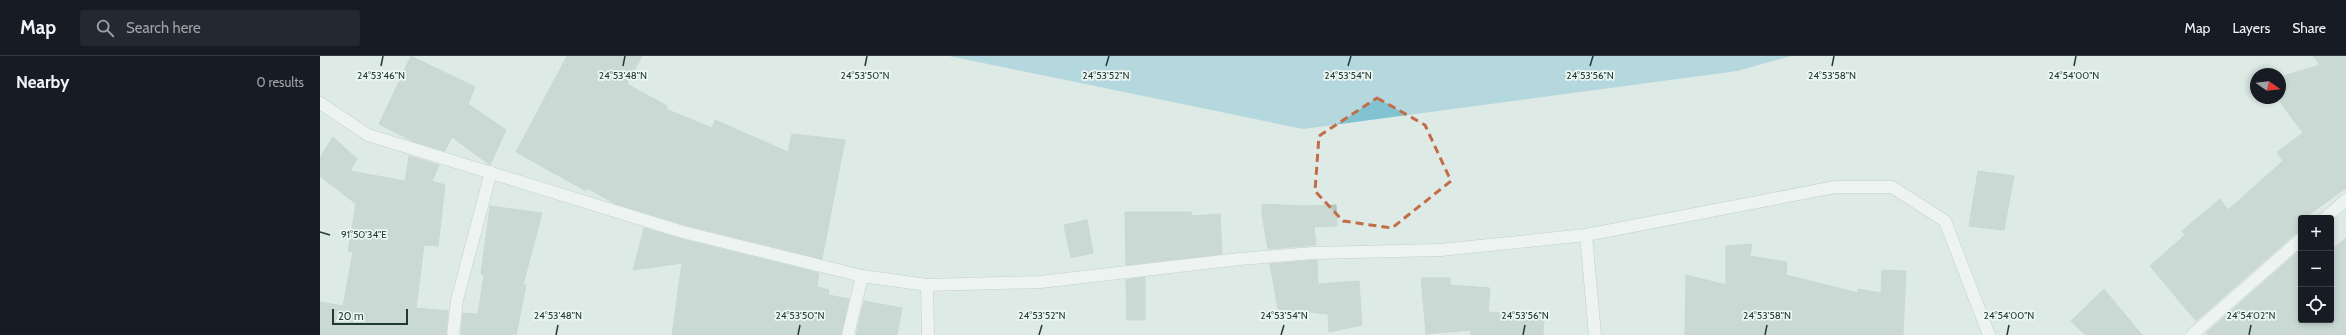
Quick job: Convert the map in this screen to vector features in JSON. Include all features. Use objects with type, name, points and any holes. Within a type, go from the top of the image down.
[{"type":"street","points":[[320,103],[368,135],[683,232],[862,276],[927,285],[1040,282],[1313,253],[1440,250],[1586,235],[1835,187],[1892,187],[1945,221],[1989,335]]},
{"type":"street","points":[[453,335],[457,300],[491,172]]},
{"type":"street","points":[[2328,215],[2346,200]]},
{"type":"street","points":[[1586,235],[1595,335]]},
{"type":"street","points":[[2192,335],[2298,242]]},
{"type":"street","points":[[848,335],[862,276]]},
{"type":"street","points":[[927,285],[928,335]]},
{"type":"highlighted area","points":[[1377,98],[1425,125],[1451,181],[1392,228],[1343,221],[1315,191],[1319,136]]},
{"type":"water","points":[[949,56],[1791,56],[1737,71],[1303,129]]},
{"type":"building","points":[[411,56],[475,87],[468,104],[506,130],[490,165],[452,137],[445,151],[412,141],[379,124]]},
{"type":"building","points":[[567,56],[642,56],[627,84],[667,106],[666,109],[712,128],[715,120],[788,152],[792,134],[845,140],[822,259],[685,225],[616,204],[587,188],[586,191],[516,152]]},
{"type":"building","points":[[2313,56],[2346,56],[2346,188],[2308,215],[2298,215],[2298,233],[2196,321],[2150,266],[2185,235],[2182,231],[2220,199],[2228,210],[2283,161],[2277,152],[2303,133],[2281,104],[2286,104],[2286,75],[2320,65]]},
{"type":"building","points":[[333,137],[357,159],[350,171],[405,181],[409,156],[439,165],[432,181],[445,185],[438,246],[424,245],[416,308],[448,311],[446,335],[320,335],[320,302],[343,306],[353,252],[348,251],[356,204],[320,176],[320,158]]},
{"type":"building","points":[[1978,171],[2014,176],[2004,230],[1969,226]]},
{"type":"building","points":[[1262,204],[1304,206],[1336,205],[1337,226],[1314,227],[1316,245],[1268,249],[1262,214]]},
{"type":"building","points":[[490,206],[542,213],[523,285],[526,285],[516,335],[461,335],[463,313],[478,314],[484,275],[481,274]]},
{"type":"building","points":[[1125,212],[1191,212],[1192,216],[1220,214],[1222,254],[1126,265]]},
{"type":"building","points":[[1087,220],[1093,253],[1071,258],[1064,225]]},
{"type":"building","points":[[644,228],[681,239],[819,273],[817,287],[829,290],[828,295],[849,299],[841,335],[672,335],[682,263],[633,270]]},
{"type":"building","points":[[2346,238],[2346,335],[2208,335],[2206,333],[2298,252],[2298,323],[2334,323],[2334,248]]},
{"type":"building","points":[[1752,244],[1750,256],[1787,262],[1786,275],[1858,293],[1858,289],[1881,293],[1882,270],[1906,271],[1903,335],[1685,335],[1686,275],[1726,285],[1726,246]]},
{"type":"building","points":[[1317,260],[1318,284],[1359,281],[1362,325],[1329,332],[1328,314],[1278,309],[1270,264]]},
{"type":"building","points":[[1145,277],[1145,320],[1127,320],[1126,280]]},
{"type":"building","points":[[1421,278],[1450,278],[1450,285],[1490,288],[1488,312],[1544,315],[1543,335],[1471,335],[1471,330],[1426,334]]},
{"type":"building","points":[[2104,289],[2142,335],[2085,335],[2071,321]]},
{"type":"building","points":[[864,301],[902,308],[897,335],[856,335]]}]
